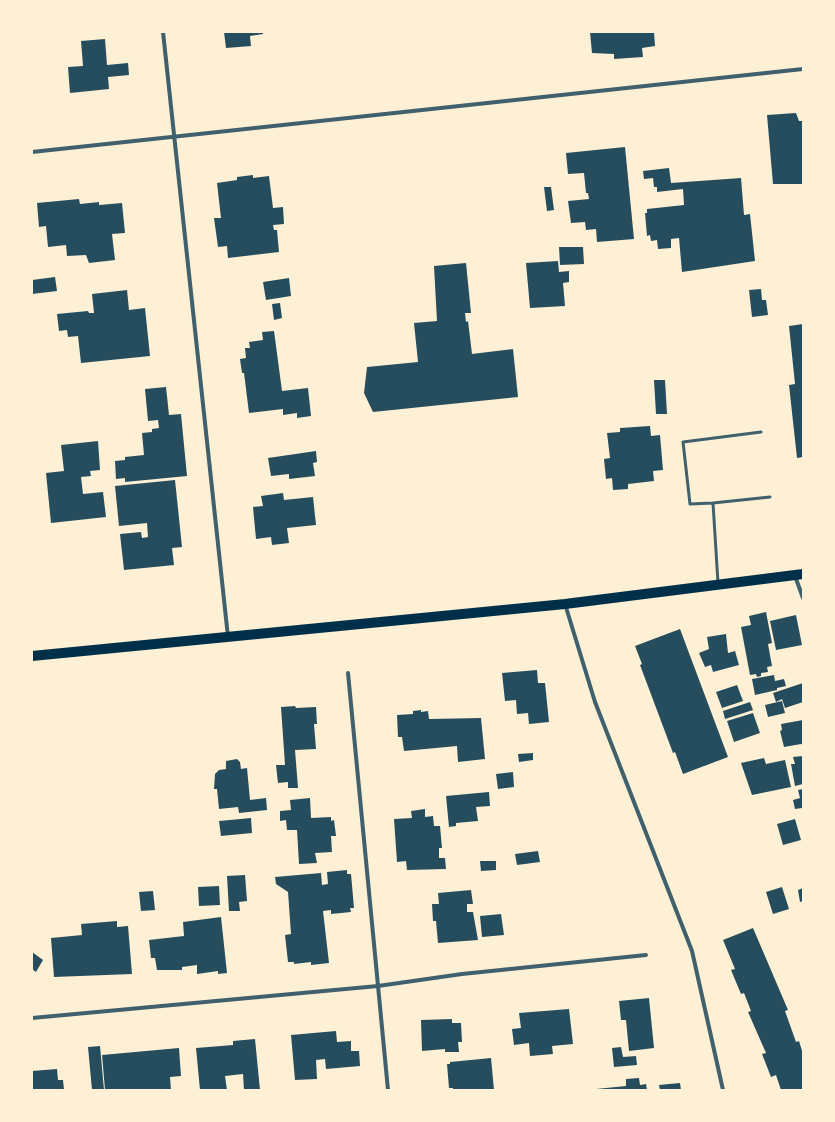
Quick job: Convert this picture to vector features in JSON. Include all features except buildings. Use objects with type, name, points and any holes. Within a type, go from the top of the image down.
[{"type":"main road","points":[[32,656],[565,604],[799,575]]},
{"type":"street","points":[[163,32],[228,637]]},
{"type":"street","points":[[32,152],[803,69]]},
{"type":"street","points":[[799,575],[803,598]]},
{"type":"street","points":[[565,604],[595,702],[692,950],[724,1090]]},
{"type":"street","points":[[348,673],[388,1090]]},
{"type":"street","points":[[32,1018],[378,986],[462,974],[646,955]]},
{"type":"lane","points":[[761,432],[683,442],[690,504],[770,497]]},
{"type":"lane","points":[[713,503],[718,585]]}]
